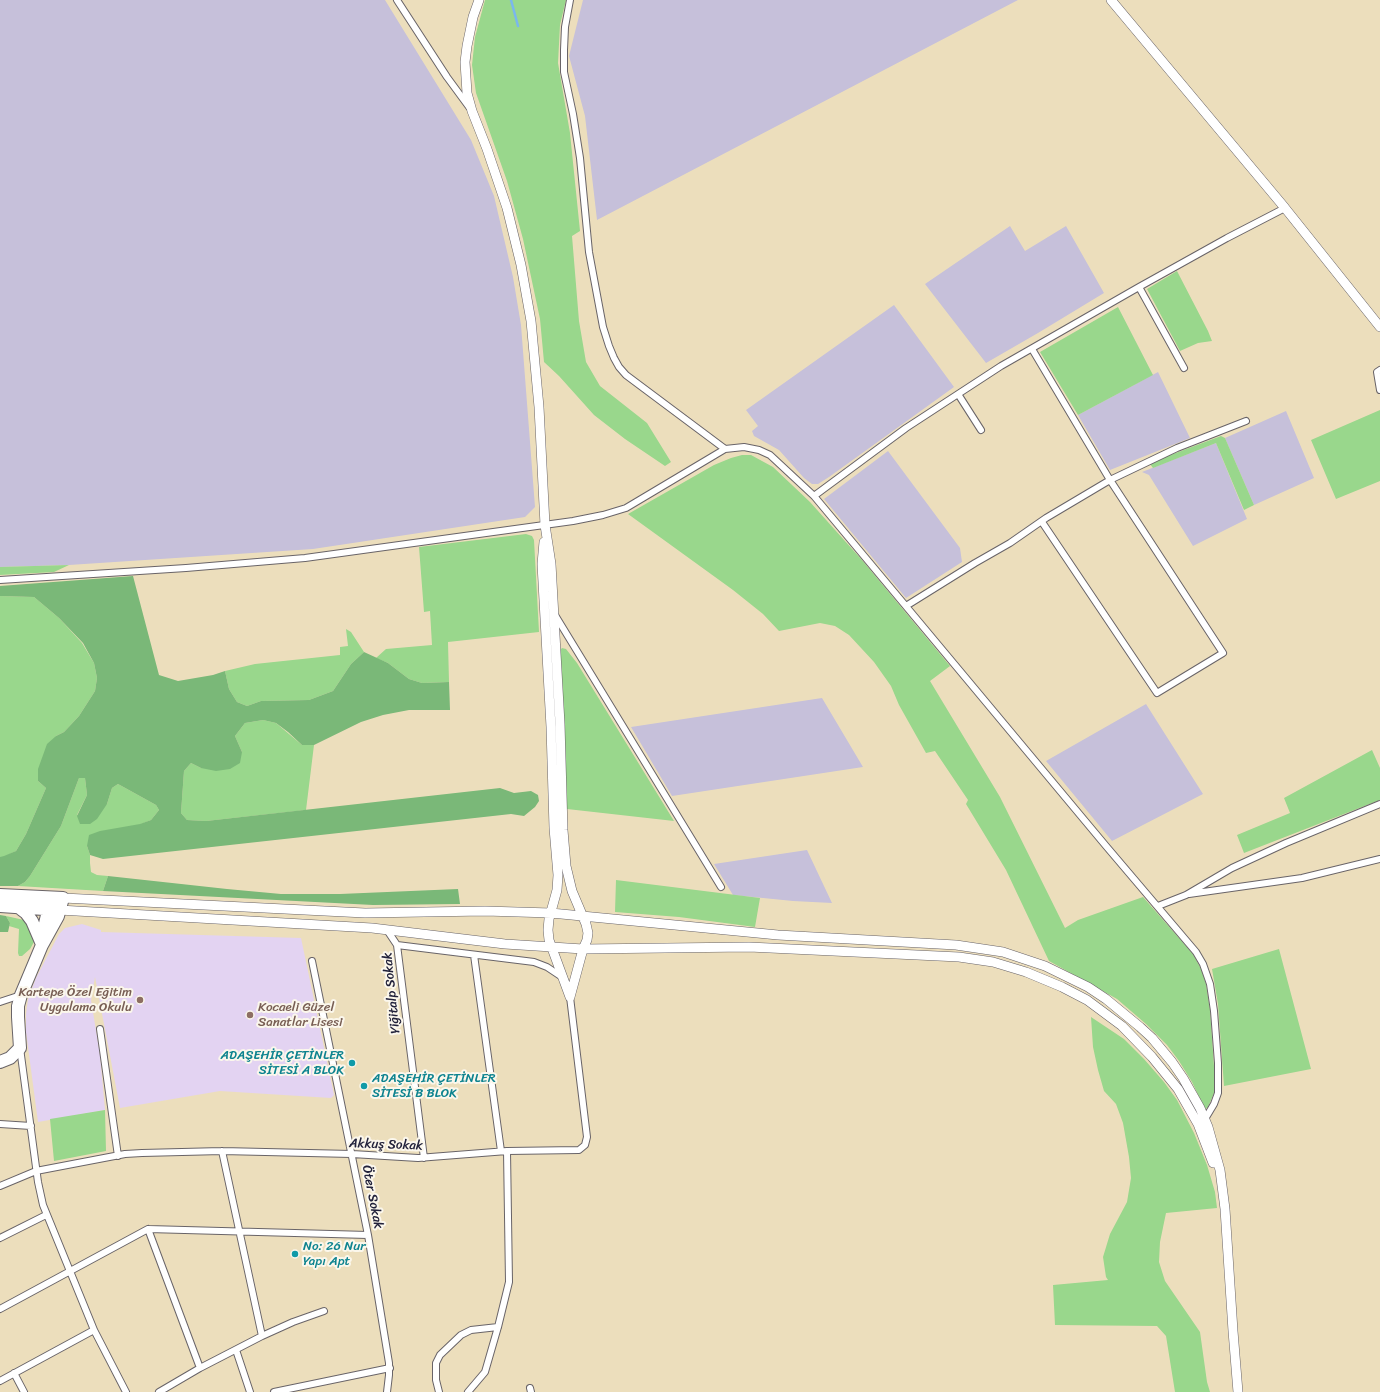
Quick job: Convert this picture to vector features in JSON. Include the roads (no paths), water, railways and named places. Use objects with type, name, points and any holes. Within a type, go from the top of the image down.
[{"type":"highway","points":[[0,895],[56,904]]},
{"type":"highway","points":[[0,906],[18,907],[56,904]]},
{"type":"highway","points":[[0,1062],[10,1058],[20,1048],[18,1006],[20,995],[42,945],[54,924],[56,904]]},
{"type":"highway","points":[[18,907],[26,913],[32,921],[42,945]]},
{"type":"main road","points":[[479,0],[468,41],[465,62],[467,93],[507,208],[527,294],[536,368],[545,525],[551,564],[566,866],[572,891],[588,932],[570,997]]},
{"type":"main road","points":[[1111,0],[1285,208],[1380,327]]},
{"type":"main road","points":[[545,525],[542,564],[551,726],[554,828],[558,875],[557,890],[549,919],[548,930],[562,978],[570,997]]},
{"type":"main road","points":[[56,904],[365,913],[485,911],[582,915],[778,934],[956,945],[995,951],[1022,958],[1056,972],[1088,987],[1106,999],[1140,1027],[1162,1049],[1183,1078],[1193,1093],[1205,1119],[1220,1170],[1225,1209],[1232,1332],[1238,1392]]},
{"type":"main road","points":[[56,904],[387,930],[491,942],[552,947],[583,949],[749,947],[959,957],[1008,966],[1048,980],[1087,1000],[1122,1026],[1140,1043],[1165,1071],[1178,1089],[1198,1124],[1214,1168],[1225,1209]]},
{"type":"street","points":[[397,0],[447,77],[472,111]]},
{"type":"street","points":[[570,0],[565,27],[564,72],[580,158],[589,252],[603,327],[609,346],[619,367],[626,375],[725,449]]},
{"type":"street","points":[[814,496],[906,428],[958,394],[1139,287],[1227,238],[1285,208]]},
{"type":"street","points":[[1139,287],[1184,368]]},
{"type":"street","points":[[1032,349],[1110,480],[1223,653],[1157,693],[1042,522]]},
{"type":"street","points":[[1380,370],[1377,372],[1380,390]]},
{"type":"street","points":[[958,394],[981,430]]},
{"type":"street","points":[[906,606],[1110,480],[1177,448],[1246,421]]},
{"type":"street","points":[[0,580],[178,569],[304,558],[545,525],[603,515],[626,508],[725,449],[744,446],[759,450],[770,455],[814,496],[1196,952],[1203,964],[1210,984],[1214,1011],[1219,1080],[1218,1093],[1214,1104],[1205,1119]]},
{"type":"street","points":[[554,614],[721,887]]},
{"type":"street","points":[[1158,906],[1186,895],[1232,868],[1272,849],[1380,804]]},
{"type":"street","points":[[1186,895],[1302,878],[1380,859]]},
{"type":"street","points":[[387,930],[397,946]]},
{"type":"street","name":"Yiğitalp Sokak","points":[[424,1158],[397,946],[534,962],[547,967],[562,978]]},
{"type":"street","points":[[468,1392],[485,1372],[509,1282],[504,1151],[474,954]]},
{"type":"street","name":"Öter Sokak","points":[[312,961],[368,1234],[390,1368],[386,1392]]},
{"type":"street","points":[[0,1002],[20,995]]},
{"type":"street","name":"Akkuş Sokak","points":[[0,1186],[36,1171],[142,1153],[222,1151],[352,1154],[424,1158],[504,1151],[579,1150],[585,1145],[587,1137],[570,997]]},
{"type":"street","points":[[100,1029],[118,1156]]},
{"type":"street","points":[[20,1048],[36,1171],[46,1215],[94,1330],[126,1392]]},
{"type":"street","points":[[0,1124],[31,1126]]},
{"type":"street","points":[[222,1151],[262,1336]]},
{"type":"street","points":[[0,1238],[46,1215]]},
{"type":"street","points":[[148,1229],[200,1368]]},
{"type":"street","points":[[0,1309],[148,1229],[368,1234]]},
{"type":"street","points":[[159,1392],[200,1368],[262,1336],[293,1322],[324,1311]]},
{"type":"street","points":[[439,1392],[436,1380],[436,1362],[440,1355],[461,1335],[471,1330],[498,1327]]},
{"type":"street","points":[[0,1381],[94,1330]]},
{"type":"street","points":[[236,1350],[250,1392]]},
{"type":"street","points":[[274,1392],[390,1368]]},
{"type":"street","points":[[14,1373],[24,1392]]},
{"type":"waterway","points":[[511,0],[518,26]]},
{"type":"place","name":"Kartepe Özel Eğitim Uygulama Okulu","points":[[140,1000]]},
{"type":"place","name":"Kocaeli Güzel Sanatlar Lisesi","points":[[250,1015]]},
{"type":"place","name":"ADAŞEHİR ÇETİNLER SİTESİ A BLOK","points":[[352,1063]]},
{"type":"place","name":"ADAŞEHİR ÇETİNLER SİTESİ B BLOK","points":[[364,1086]]},
{"type":"place","name":"No: 26 Nur Yapı Apt","points":[[295,1254]]}]
